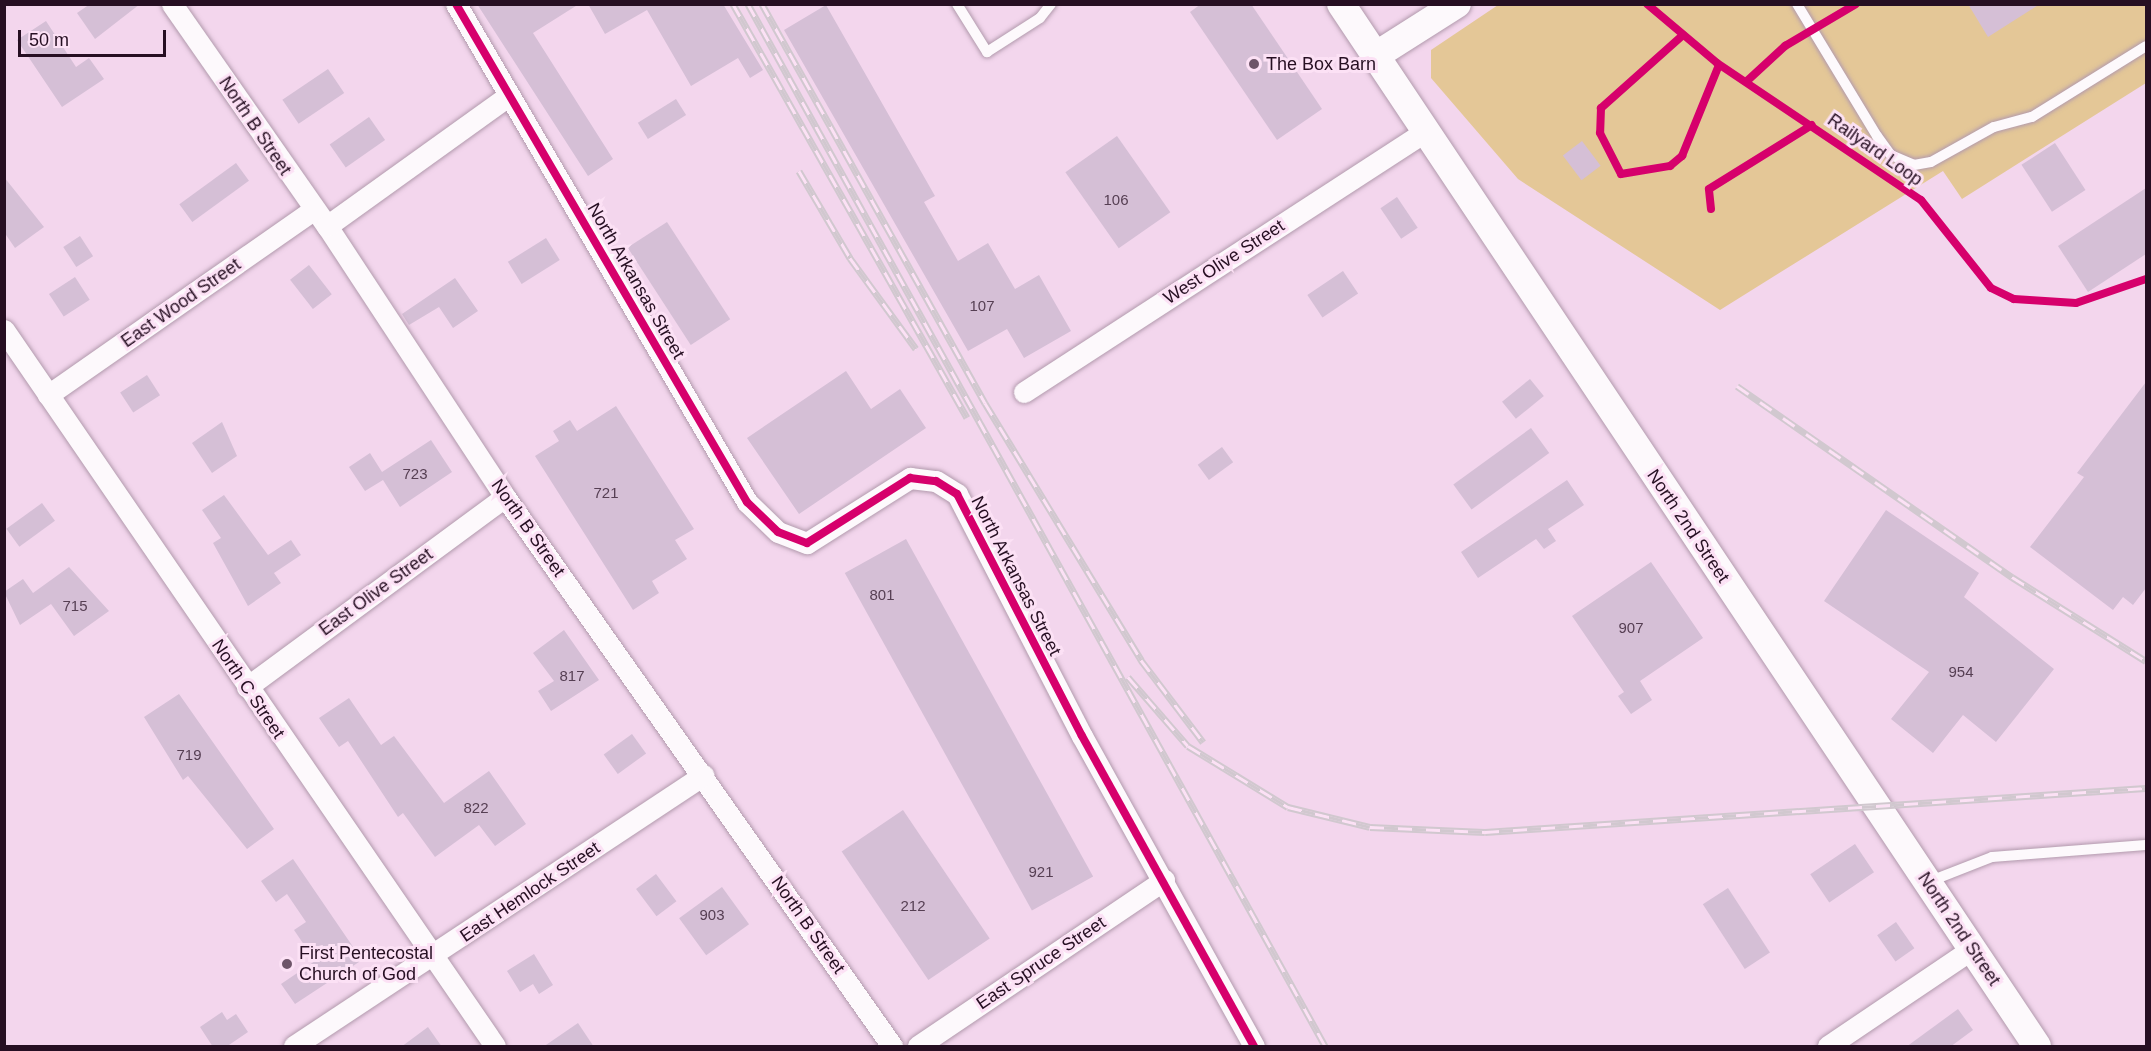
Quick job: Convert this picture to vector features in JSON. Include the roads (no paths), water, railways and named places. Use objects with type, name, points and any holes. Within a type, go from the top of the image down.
[{"type":"main road","name":"North 2nd Street","points":[[1341,4],[2037,1047]]},
{"type":"main road","points":[[1375,56],[1457,4]]},
{"type":"street","name":"North B Street","points":[[172,4],[313,210],[327,226],[505,497],[703,775],[891,1047]]},
{"type":"street","name":"North Arkansas Street","points":[[456,4],[747,502],[778,532],[807,543],[910,478],[936,481],[957,494],[1082,736],[1164,880],[1254,1047]]},
{"type":"street","points":[[327,226],[508,95]]},
{"type":"street","name":"West Olive Street","points":[[1024,392],[1426,131]]},
{"type":"street","name":"East Wood Street","points":[[48,395],[313,210]]},
{"type":"street","name":"North C Street","points":[[4,330],[495,1047]]},
{"type":"street","name":"East Olive Street","points":[[247,687],[505,497]]},
{"type":"street","name":"East Hemlock Street","points":[[294,1047],[434,957],[703,775]]},
{"type":"street","name":"East Spruce Street","points":[[918,1047],[1164,880]]},
{"type":"street","points":[[1828,1047],[1972,949]]},
{"type":"lane","points":[[957,4],[987,52],[1040,18],[1051,4]]},
{"type":"lane","points":[[1797,4],[1877,136],[1891,155],[1914,165],[1994,127],[2032,117],[2146,46]]},
{"type":"lane","points":[[1928,882],[1992,857],[2146,845]]},
{"type":"railway","points":[[733,4],[967,417]]},
{"type":"railway","points":[[748,4],[1325,1046]]},
{"type":"railway","points":[[762,4],[985,403],[1141,660],[1203,742]]},
{"type":"railway","points":[[799,171],[850,258],[916,349]]},
{"type":"railway","points":[[1737,386],[2012,577],[2146,661]]},
{"type":"railway","points":[[1128,677],[1188,746],[1288,807],[1370,827],[1485,832],[2146,788]]},
{"type":"place","name":"The Box Barn","points":[[1254,64]]},
{"type":"place","name":"First Pentecostal Church of God","points":[[287,964]]}]
